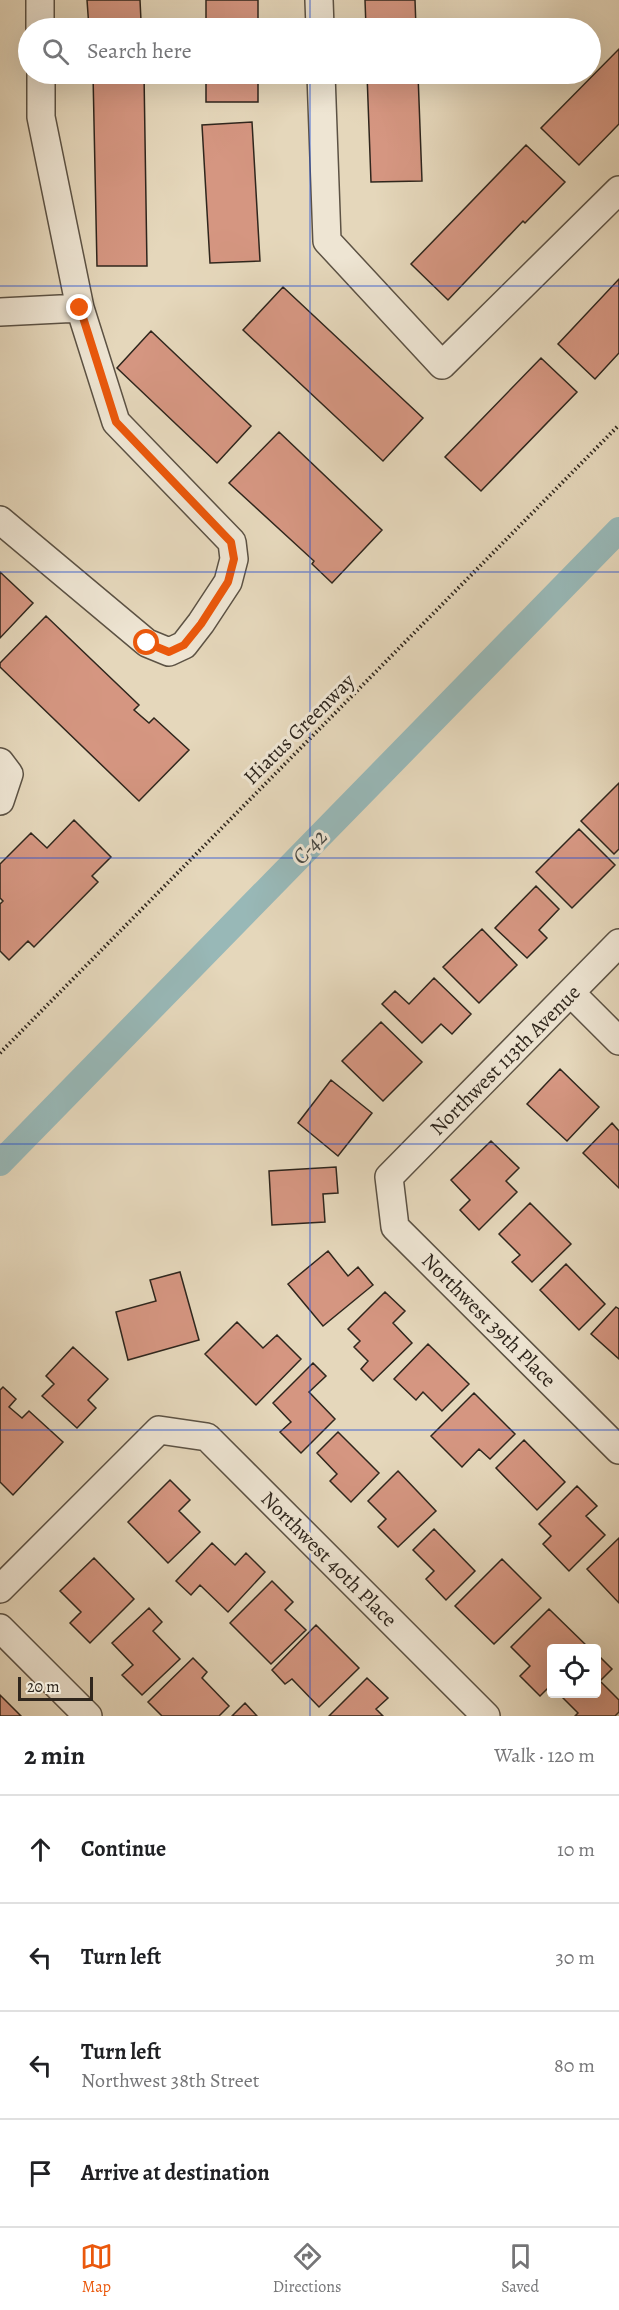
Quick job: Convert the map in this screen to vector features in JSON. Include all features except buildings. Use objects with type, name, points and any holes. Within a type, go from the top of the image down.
[{"type":"street","points":[[40,0],[40,18]]},
{"type":"street","points":[[319,0],[320,18]]},
{"type":"street","points":[[0,519],[147,643],[169,652],[184,645],[201,624],[228,582],[234,559],[231,542],[116,422],[80,308],[41,117],[41,84]]},
{"type":"street","points":[[321,84],[327,241],[442,365],[619,190]]},
{"type":"street","points":[[0,312],[80,308]]},
{"type":"street","points":[[0,762],[9,774],[0,801]]},
{"type":"street","name":"Northwest 113th Avenue","points":[[389,1177],[619,943]]},
{"type":"street","points":[[571,993],[619,1041]]},
{"type":"street","name":"Northwest 39th Place","points":[[389,1177],[396,1227],[619,1450]]},
{"type":"street","name":"Northwest 40th Place","points":[[0,1589],[159,1430],[207,1437],[486,1716]]},
{"type":"street","points":[[0,1628],[88,1716]]},
{"type":"path","name":"Hiatus Greenway","points":[[0,1053],[619,425]]},
{"type":"waterway","name":"C-42","points":[[0,1163],[619,530]]},
{"type":"route","points":[[80,308],[116,422],[231,542],[234,559],[228,582],[201,624],[184,645],[169,652],[147,643]]}]
